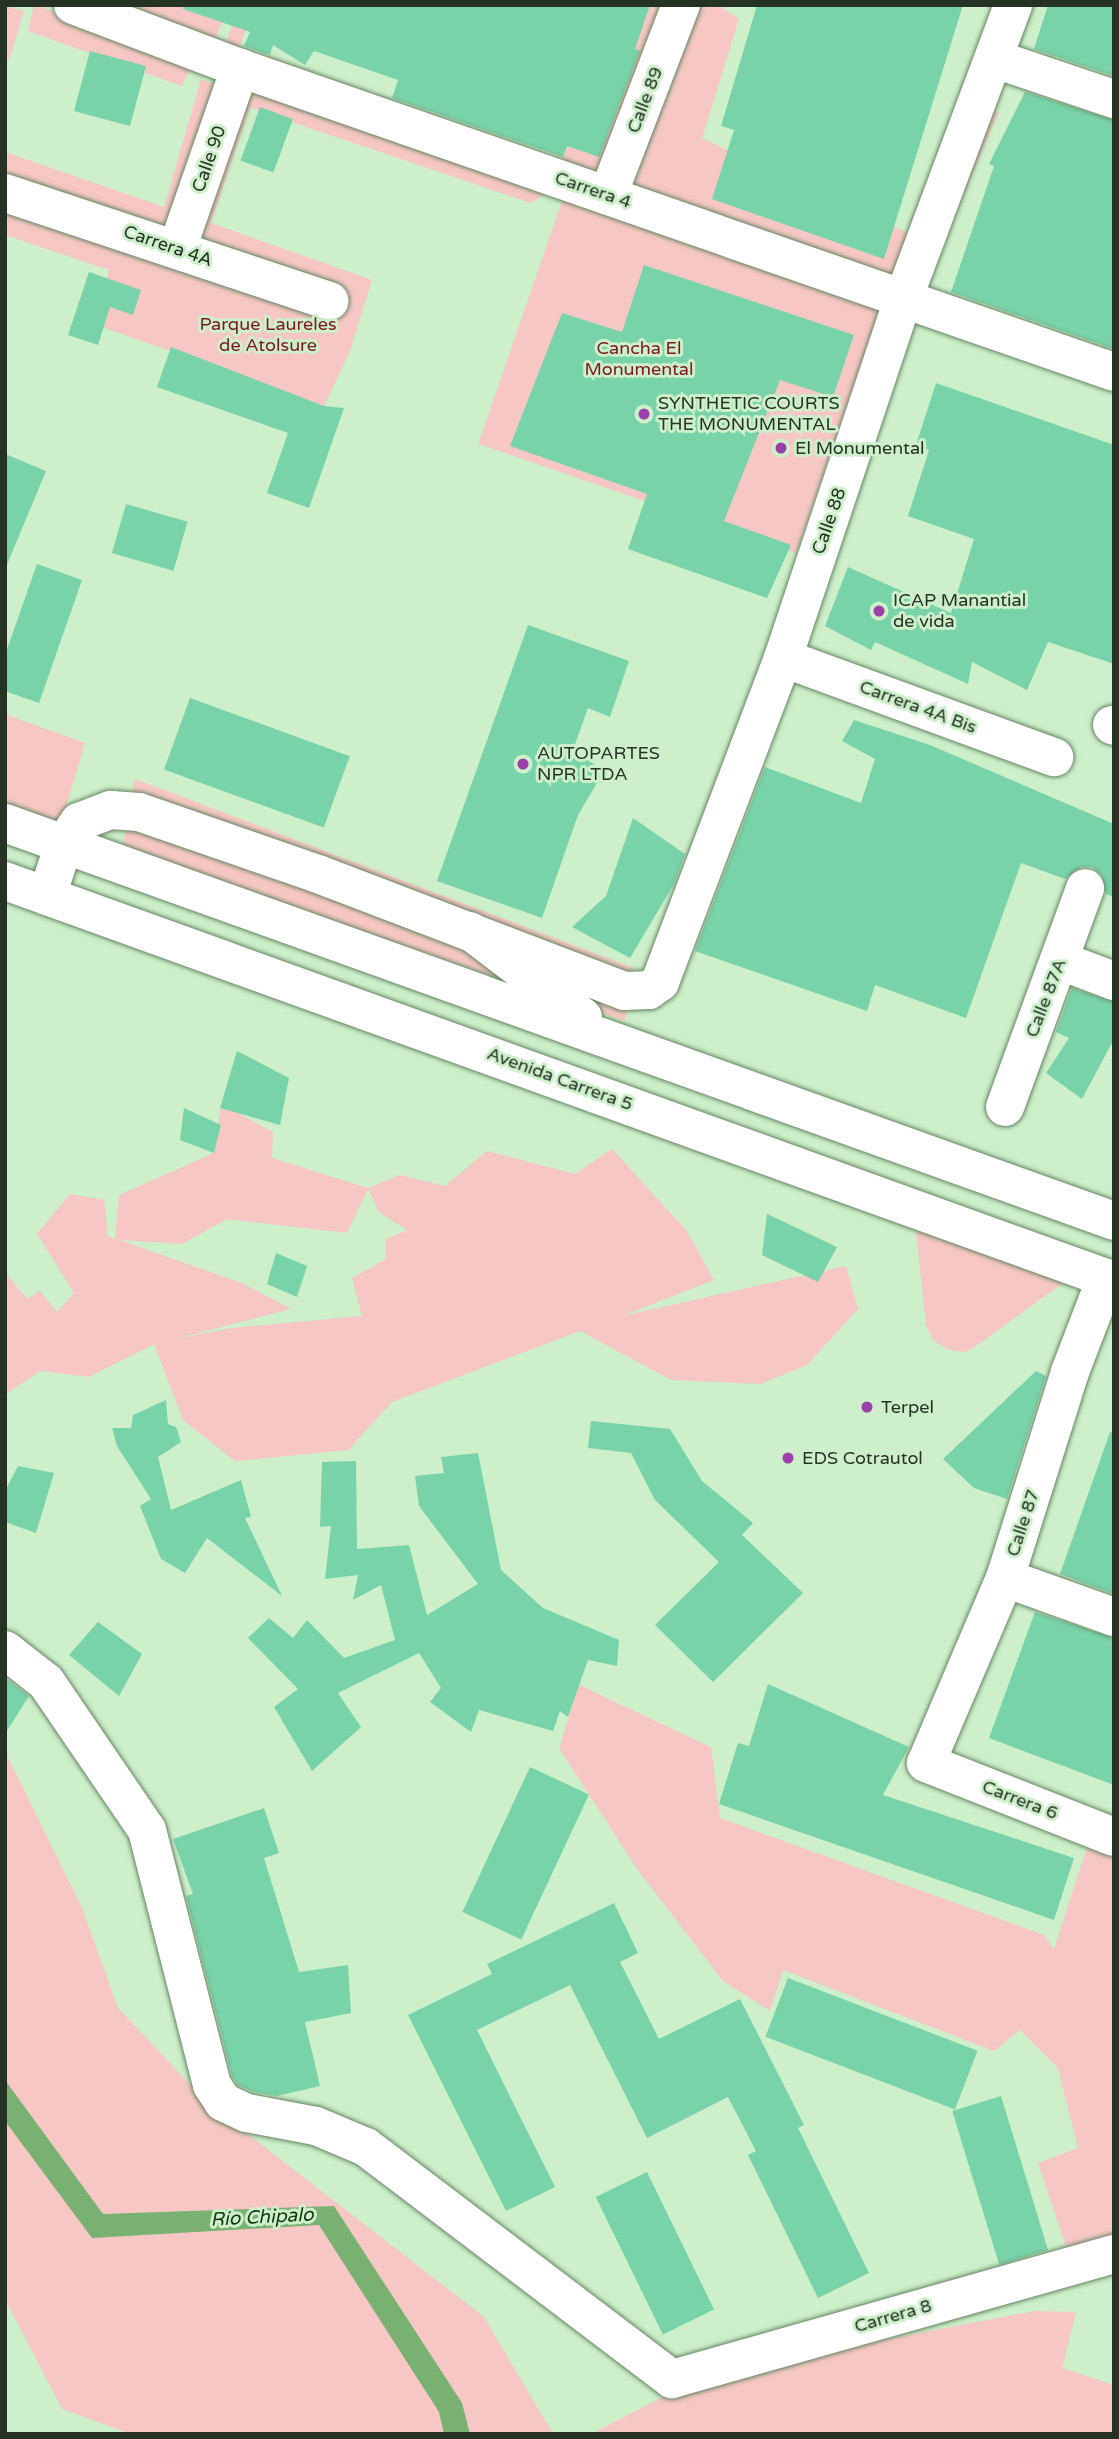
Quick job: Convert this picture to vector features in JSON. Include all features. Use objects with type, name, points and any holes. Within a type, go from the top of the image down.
[{"type":"street","name":"Carrera 4","points":[[73,5],[240,68],[1114,372]]},
{"type":"street","name":"Calle 89","points":[[608,195],[681,5]]},
{"type":"street","name":"Calle 88","points":[[470,931],[624,991],[649,990],[660,982],[783,658],[904,297],[1013,5]]},
{"type":"street","points":[[995,59],[1114,99]]},
{"type":"street","name":"Calle 90","points":[[177,249],[240,68]]},
{"type":"street","name":"Carrera 4A","points":[[5,193],[329,301]]},
{"type":"street","name":"Carrera 4A Bis","points":[[783,658],[1054,757]]},
{"type":"street","points":[[47,895],[64,844],[79,822],[111,810],[139,812],[470,931],[609,1038]]},
{"type":"street","points":[[5,823],[1114,1221]]},
{"type":"street","name":"Avenida Carrera 5","points":[[5,881],[1110,1279]]},
{"type":"street","name":"Calle 87A","points":[[1005,1107],[1061,961],[1085,888]]},
{"type":"street","points":[[1061,961],[1114,981]]},
{"type":"street","name":"Calle 87","points":[[926,1763],[1005,1578],[1070,1372],[1110,1279]]},
{"type":"street","points":[[1005,1578],[1114,1617]]},
{"type":"street","name":"Carrera 8","points":[[5,1650],[46,1682],[147,1830],[212,2085],[223,2102],[247,2113],[316,2126],[366,2147],[672,2379],[1114,2254]]},
{"type":"street","name":"Carrera 6","points":[[926,1763],[1114,1837]]},
{"type":"green space","points":[[34,5],[192,67],[182,86],[28,31]]},
{"type":"green space","points":[[82,5],[227,5],[211,54]]},
{"type":"green space","points":[[240,5],[255,5],[236,56],[224,48]]},
{"type":"green space","name":"Parque Laureles de Atolsure","points":[[624,5],[665,5],[603,176],[584,172],[531,203],[250,108],[211,223],[372,280],[350,351],[324,406],[94,324],[109,270],[5,235],[5,152],[164,207],[201,79],[243,96],[254,52],[562,160]]},
{"type":"green space","points":[[694,5],[718,5],[739,19],[702,138],[912,235],[883,290],[632,189]]},
{"type":"green space","points":[[5,6],[24,11],[9,60],[5,59]]},
{"type":"green space","points":[[959,107],[999,112],[941,248],[912,235]]},
{"type":"green space","name":"Cancha El Monumental","points":[[563,198],[881,307],[796,553],[478,444]]},
{"type":"green space","points":[[5,714],[85,743],[59,830],[5,809]]},
{"type":"green space","points":[[135,779],[634,968],[625,1021],[122,849]]},
{"type":"green space","points":[[221,1104],[273,1132],[272,1158],[368,1188],[400,1175],[445,1186],[487,1151],[575,1174],[612,1149],[686,1230],[714,1280],[622,1316],[846,1266],[858,1309],[807,1365],[761,1384],[671,1380],[580,1331],[392,1402],[348,1450],[235,1461],[183,1420],[154,1344],[89,1377],[40,1371],[5,1395],[5,1272],[27,1299],[40,1291],[57,1312],[74,1293],[37,1234],[70,1194],[104,1200],[108,1236],[115,1239],[119,1195],[214,1153]],"holes":[[[368,1189],[379,1212],[407,1230],[386,1239],[386,1259],[352,1278],[362,1316],[231,1328],[175,1339],[291,1309],[242,1283],[119,1240],[182,1244],[227,1219],[347,1233]]]},
{"type":"green space","points":[[915,1223],[1063,1283],[976,1346],[965,1352],[949,1350],[934,1341],[926,1325]]},
{"type":"green space","points":[[579,1685],[711,1747],[720,1818],[1044,1935],[1054,1949],[1088,1844],[1114,1855],[1114,2243],[1070,2259],[1038,2163],[1078,2148],[1058,2068],[1020,2030],[994,2051],[783,1970],[770,2011],[723,1981],[637,1869],[559,1748]]},
{"type":"green space","points":[[5,1751],[82,1908],[118,2008],[209,2104],[484,2317],[553,2434],[131,2434],[62,2409],[5,2299]]},
{"type":"green space","points":[[1034,2311],[1076,2312],[1062,2368],[1114,2385],[1114,2434],[591,2434],[707,2374]]},
{"type":"water","name":"Río Chipalo","points":[[5,2080],[103,2214],[334,2206],[462,2403],[470,2434],[444,2434],[439,2412],[319,2225],[92,2238],[5,2121]]},
{"type":"building","points":[[184,5],[650,5],[635,49],[640,51],[599,157],[567,146],[563,157],[392,98],[398,80],[314,51],[305,65],[273,45],[270,55],[244,46],[250,32],[183,9]]},
{"type":"building","points":[[757,5],[963,5],[884,259],[712,199],[734,130],[721,126]]},
{"type":"building","points":[[1048,5],[1114,5],[1114,76],[1034,49]]},
{"type":"building","points":[[90,51],[146,66],[130,126],[74,111]]},
{"type":"building","points":[[1025,92],[1114,120],[1114,349],[951,292],[994,166],[989,164]]},
{"type":"building","points":[[260,107],[293,119],[273,173],[241,161]]},
{"type":"building","points":[[644,265],[854,335],[833,397],[780,380],[724,521],[791,545],[767,598],[628,549],[647,494],[510,446],[562,313],[622,332]]},
{"type":"building","points":[[89,272],[141,290],[133,315],[110,307],[98,345],[68,335]]},
{"type":"building","points":[[171,347],[324,406],[344,408],[309,508],[267,493],[288,433],[157,387]]},
{"type":"building","points":[[936,383],[1114,445],[1114,664],[1048,642],[1027,690],[972,662],[968,684],[875,642],[871,650],[825,626],[848,567],[951,613],[974,539],[908,516],[929,450],[916,445]]},
{"type":"building","points":[[5,454],[46,471],[6,567],[5,567]]},
{"type":"building","points":[[126,504],[188,522],[173,571],[112,553]]},
{"type":"building","points":[[37,564],[82,580],[39,703],[5,691],[5,655]]},
{"type":"building","name":"AUTOPARTES NPR LTDA","points":[[528,625],[629,661],[610,717],[588,708],[573,750],[604,771],[578,815],[542,918],[437,881]]},
{"type":"building","points":[[190,698],[350,756],[324,828],[164,769]]},
{"type":"building","points":[[854,720],[930,745],[1114,824],[1114,897],[1106,894],[1102,875],[1092,867],[1081,867],[1065,879],[1021,863],[966,1018],[875,985],[867,1011],[695,951],[765,767],[861,803],[875,759],[842,741]]},
{"type":"building","points":[[633,818],[685,854],[674,884],[630,958],[572,927],[606,896]]},
{"type":"building","points":[[1072,988],[1114,1002],[1114,1039],[1082,1099],[1046,1073],[1069,1038],[1056,1032]]},
{"type":"building","points":[[237,1051],[289,1078],[280,1125],[220,1108]]},
{"type":"building","points":[[184,1108],[221,1125],[214,1153],[180,1140]]},
{"type":"building","points":[[767,1214],[837,1247],[818,1282],[762,1255]]},
{"type":"building","points":[[276,1253],[307,1266],[297,1297],[267,1284]]},
{"type":"building","points":[[1036,1371],[1046,1376],[1007,1499],[974,1488],[943,1459]]},
{"type":"building","points":[[166,1400],[168,1424],[176,1427],[181,1442],[158,1457],[171,1510],[241,1480],[251,1517],[245,1518],[282,1596],[207,1538],[185,1573],[161,1559],[140,1506],[151,1499],[117,1446],[112,1428],[131,1428],[133,1415]]},
{"type":"building","points":[[591,1421],[670,1429],[702,1481],[753,1523],[742,1535],[803,1593],[713,1682],[655,1625],[719,1562],[655,1500],[631,1453],[588,1448]]},
{"type":"building","points":[[1110,1432],[1114,1433],[1114,1594],[1060,1574]]},
{"type":"building","points":[[478,1453],[501,1570],[543,1608],[619,1640],[617,1666],[588,1660],[568,1717],[560,1711],[553,1731],[479,1710],[471,1732],[430,1702],[441,1688],[419,1653],[338,1693],[361,1727],[312,1771],[274,1707],[298,1689],[248,1638],[269,1618],[293,1638],[307,1620],[344,1658],[395,1640],[381,1585],[353,1600],[358,1575],[325,1579],[331,1526],[320,1527],[322,1462],[356,1461],[357,1549],[409,1545],[427,1615],[478,1584],[419,1506],[415,1476],[444,1473],[441,1457]]},
{"type":"building","points":[[18,1466],[54,1473],[36,1533],[5,1522],[5,1491]]},
{"type":"building","points":[[1035,1612],[1114,1638],[1114,1785],[989,1738]]},
{"type":"building","points":[[98,1622],[142,1654],[119,1696],[69,1655]]},
{"type":"building","points":[[5,1678],[29,1696],[5,1734]]},
{"type":"building","points":[[768,1684],[909,1747],[883,1795],[1074,1858],[1054,1920],[719,1804],[738,1743],[749,1746]]},
{"type":"building","points":[[530,1767],[589,1794],[521,1939],[462,1912]]},
{"type":"building","points":[[264,1808],[279,1853],[264,1858],[299,1972],[348,1965],[351,2013],[305,2022],[320,2086],[277,2096],[254,2092],[238,2085],[232,2076],[186,1896],[193,1894],[173,1839]]},
{"type":"building","points":[[614,1903],[638,1953],[620,1962],[659,2039],[740,1999],[804,2125],[798,2128],[869,2273],[818,2298],[748,2155],[756,2151],[728,2097],[647,2138],[570,1985],[477,2030],[555,2187],[506,2211],[408,2015],[492,1974],[487,1964]]},
{"type":"building","points":[[788,1978],[978,2051],[955,2110],[765,2037]]},
{"type":"building","points":[[1001,2096],[1048,2250],[999,2265],[952,2111]]},
{"type":"building","points":[[647,2172],[714,2310],[663,2335],[596,2197]]},
{"type":"place","name":"SYNTHETIC COURTS THE MONUMENTAL","points":[[644,414]]},
{"type":"place","name":"El Monumental","points":[[781,448]]},
{"type":"place","name":"ICAP Manantial de vida","points":[[879,611]]},
{"type":"place","name":"AUTOPARTES NPR LTDA","points":[[523,764]]},
{"type":"place","name":"Terpel","points":[[867,1407]]},
{"type":"place","name":"EDS Cotrautol","points":[[788,1458]]}]
